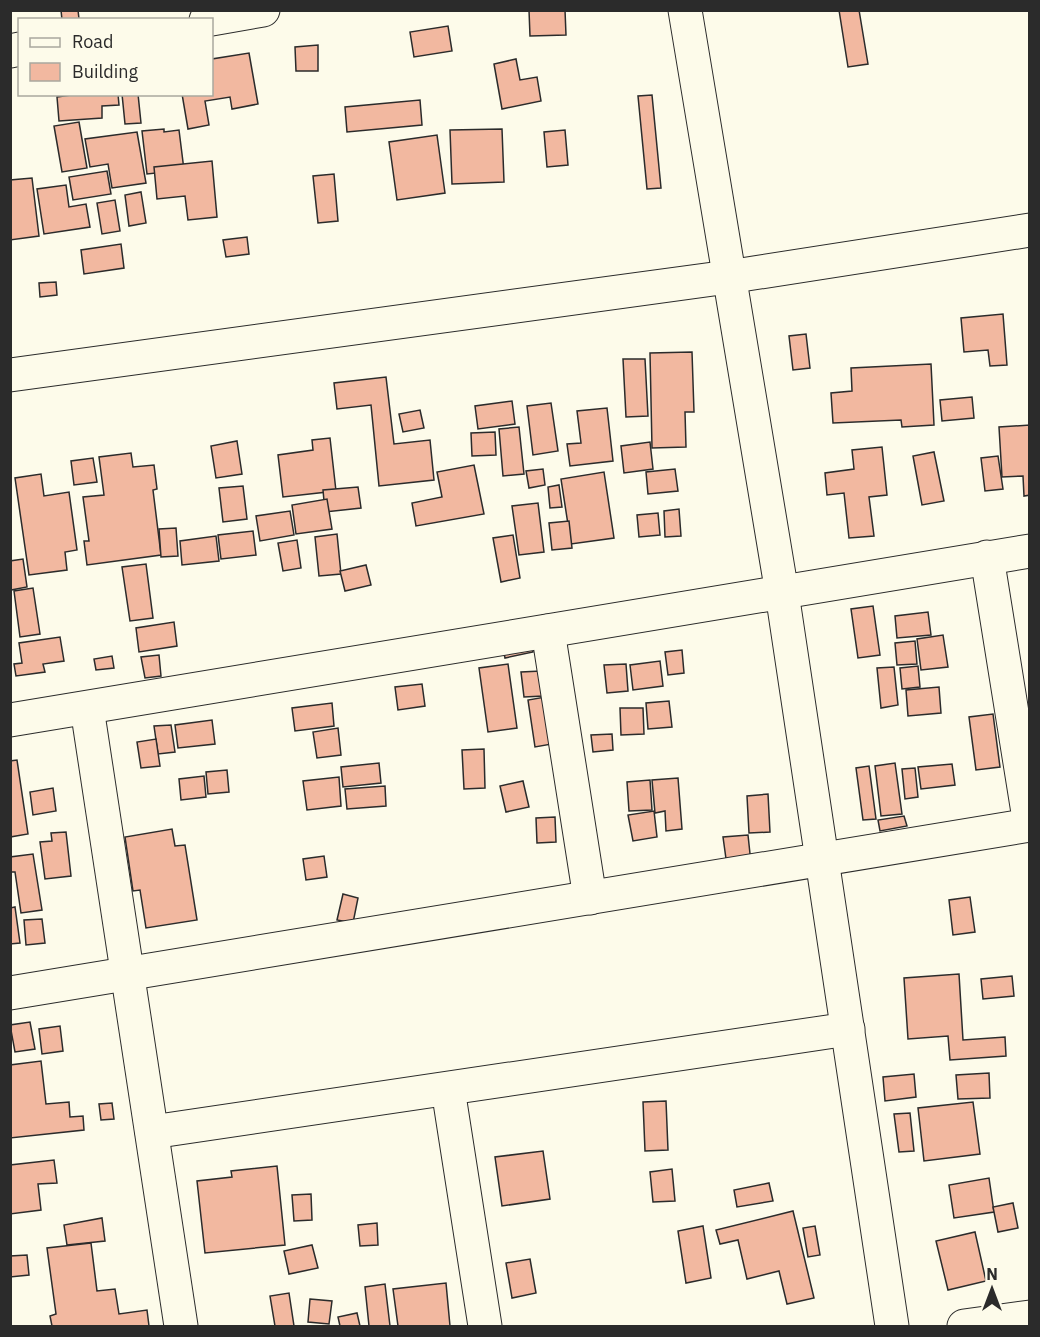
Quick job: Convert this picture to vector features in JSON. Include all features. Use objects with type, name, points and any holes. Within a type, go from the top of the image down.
[{"type":"street","points":[[213,19],[263,10]]},
{"type":"street","points":[[685,10],[782,592],[892,1326]]},
{"type":"street","points":[[10,375],[728,277],[1029,230]]},
{"type":"street","points":[[10,720],[1029,551]]},
{"type":"street","points":[[10,993],[1029,825],[987,557]]},
{"type":"street","points":[[548,631],[590,898]]},
{"type":"street","points":[[87,708],[181,1326]]},
{"type":"street","points":[[152,1132],[848,1029]]},
{"type":"street","points":[[448,1089],[485,1326]]},
{"type":"street","points":[[964,1326],[1029,1317]]},
{"type":"building","points":[[61,10],[78,10],[79,18],[62,18]]},
{"type":"building","points":[[529,10],[565,10],[566,35],[530,36]]},
{"type":"building","points":[[839,10],[859,10],[868,64],[848,67]]},
{"type":"building","points":[[448,26],[452,51],[414,57],[410,32]]},
{"type":"building","points":[[318,45],[318,71],[296,71],[295,47]]},
{"type":"building","points":[[249,53],[258,104],[232,109],[230,97],[205,101],[209,125],[188,129],[182,96],[213,96],[213,59]]},
{"type":"building","points":[[516,59],[520,80],[537,77],[541,101],[502,109],[494,64]]},
{"type":"building","points":[[652,95],[661,188],[647,189],[638,96]]},
{"type":"building","points":[[118,96],[119,105],[102,106],[102,118],[59,121],[57,97]]},
{"type":"building","points":[[122,96],[138,96],[141,123],[125,124]]},
{"type":"building","points":[[420,100],[422,125],[347,132],[345,107]]},
{"type":"building","points":[[79,122],[87,168],[62,172],[54,126]]},
{"type":"building","points":[[164,129],[164,132],[179,130],[184,170],[147,174],[142,131]]},
{"type":"building","points":[[502,129],[504,182],[452,184],[450,130]]},
{"type":"building","points":[[565,130],[568,165],[547,167],[544,132]]},
{"type":"building","points":[[137,132],[146,183],[112,188],[108,164],[90,167],[85,139]]},
{"type":"building","points":[[437,135],[445,193],[397,200],[389,142]]},
{"type":"building","points":[[212,161],[217,217],[188,220],[185,196],[157,199],[154,167]]},
{"type":"building","points":[[107,171],[111,194],[73,200],[69,177]]},
{"type":"building","points":[[334,174],[338,221],[318,223],[313,176]]},
{"type":"building","points":[[32,178],[39,236],[10,240],[10,180]]},
{"type":"building","points":[[66,185],[69,207],[86,204],[90,227],[44,234],[37,189]]},
{"type":"building","points":[[141,192],[146,223],[129,226],[125,195]]},
{"type":"building","points":[[115,200],[120,231],[102,234],[97,203]]},
{"type":"building","points":[[247,237],[249,254],[226,257],[223,240]]},
{"type":"building","points":[[121,244],[124,268],[84,274],[81,250]]},
{"type":"building","points":[[56,282],[57,295],[40,297],[39,283]]},
{"type":"building","points":[[1003,314],[1007,365],[990,366],[988,350],[964,352],[961,318]]},
{"type":"building","points":[[806,334],[810,368],[793,370],[789,336]]},
{"type":"building","points":[[692,352],[694,412],[685,412],[686,447],[652,448],[650,353]]},
{"type":"building","points":[[623,359],[645,359],[648,416],[626,417]]},
{"type":"building","points":[[931,364],[934,425],[902,427],[901,420],[833,423],[831,393],[852,391],[851,368]]},
{"type":"building","points":[[386,377],[394,444],[430,440],[434,480],[379,486],[371,405],[337,409],[334,383]]},
{"type":"building","points":[[972,397],[974,418],[942,421],[940,400]]},
{"type":"building","points":[[512,401],[515,424],[478,429],[475,406]]},
{"type":"building","points":[[551,403],[558,451],[533,455],[527,406]]},
{"type":"building","points":[[607,408],[613,461],[570,466],[567,444],[581,443],[577,411]]},
{"type":"building","points":[[420,410],[424,428],[403,432],[399,414]]},
{"type":"building","points":[[1030,425],[1030,495],[1024,496],[1023,476],[1002,477],[999,427]]},
{"type":"building","points":[[519,427],[524,474],[503,476],[499,429]]},
{"type":"building","points":[[495,432],[496,455],[472,456],[471,433]]},
{"type":"building","points":[[330,438],[336,491],[283,497],[278,455],[313,450],[312,440]]},
{"type":"building","points":[[237,441],[242,474],[216,478],[211,446]]},
{"type":"building","points":[[650,442],[653,469],[624,473],[621,446]]},
{"type":"building","points":[[882,447],[887,495],[869,497],[874,536],[849,538],[844,493],[827,495],[825,473],[854,469],[852,450]]},
{"type":"building","points":[[934,452],[944,501],[922,505],[913,456]]},
{"type":"building","points":[[131,453],[133,467],[154,465],[157,489],[153,490],[161,555],[87,565],[84,541],[89,541],[83,497],[104,495],[99,457]]},
{"type":"building","points":[[998,456],[1003,489],[985,491],[981,458]]},
{"type":"building","points":[[93,458],[97,482],[74,485],[71,461]]},
{"type":"building","points":[[474,465],[484,514],[416,526],[412,503],[442,497],[437,472]]},
{"type":"building","points":[[543,469],[545,485],[529,488],[526,471]]},
{"type":"building","points":[[675,469],[678,491],[648,494],[646,472]]},
{"type":"building","points":[[604,472],[614,538],[571,544],[561,479]]},
{"type":"building","points":[[41,474],[44,496],[69,492],[77,550],[65,552],[67,570],[29,575],[15,478]]},
{"type":"building","points":[[559,485],[562,507],[550,508],[548,487]]},
{"type":"building","points":[[243,486],[247,519],[223,522],[219,488]]},
{"type":"building","points":[[358,487],[361,508],[325,512],[323,490]]},
{"type":"building","points":[[327,499],[332,529],[296,534],[292,505]]},
{"type":"building","points":[[538,503],[544,552],[519,555],[512,506]]},
{"type":"building","points":[[679,509],[681,536],[665,537],[664,511]]},
{"type":"building","points":[[290,511],[294,535],[260,541],[256,516]]},
{"type":"building","points":[[658,513],[660,535],[639,537],[637,515]]},
{"type":"building","points":[[569,521],[572,548],[552,550],[549,523]]},
{"type":"building","points":[[176,528],[178,556],[161,557],[159,529]]},
{"type":"building","points":[[253,531],[256,555],[221,559],[218,535]]},
{"type":"building","points":[[337,534],[341,574],[319,576],[315,537]]},
{"type":"building","points":[[513,535],[520,578],[501,582],[493,538]]},
{"type":"building","points":[[216,536],[219,561],[182,565],[180,541]]},
{"type":"building","points":[[297,540],[301,568],[283,571],[278,543]]},
{"type":"building","points":[[23,559],[27,587],[11,590],[10,561]]},
{"type":"building","points":[[146,564],[153,618],[130,621],[122,567]]},
{"type":"building","points":[[366,565],[371,585],[345,591],[340,571]]},
{"type":"building","points":[[33,588],[40,634],[20,637],[14,591]]},
{"type":"building","points":[[873,606],[880,655],[858,658],[851,609]]},
{"type":"building","points":[[928,612],[931,635],[897,638],[895,616]]},
{"type":"building","points":[[174,622],[177,646],[139,652],[136,628]]},
{"type":"building","points":[[943,635],[948,667],[921,670],[917,639]]},
{"type":"building","points":[[60,637],[64,661],[43,664],[45,672],[16,676],[14,664],[22,663],[19,643]]},
{"type":"building","points":[[530,639],[533,652],[505,658],[502,644]]},
{"type":"building","points":[[915,641],[917,664],[897,665],[895,643]]},
{"type":"building","points":[[682,650],[684,673],[668,675],[665,652]]},
{"type":"building","points":[[159,655],[161,676],[145,678],[141,657]]},
{"type":"building","points":[[112,656],[114,668],[96,670],[94,659]]},
{"type":"building","points":[[660,661],[663,686],[633,690],[630,665]]},
{"type":"building","points":[[508,664],[517,728],[488,732],[479,668]]},
{"type":"building","points":[[626,664],[628,691],[607,693],[604,665]]},
{"type":"building","points":[[918,666],[920,687],[902,689],[900,668]]},
{"type":"building","points":[[894,667],[898,705],[881,708],[877,668]]},
{"type":"building","points":[[541,671],[543,696],[524,697],[521,672]]},
{"type":"building","points":[[422,684],[425,706],[398,710],[395,687]]},
{"type":"building","points":[[939,687],[941,713],[908,716],[906,690]]},
{"type":"building","points":[[545,697],[552,744],[535,747],[528,700]]},
{"type":"building","points":[[669,701],[672,727],[648,729],[646,703]]},
{"type":"building","points":[[332,703],[334,726],[295,731],[292,708]]},
{"type":"building","points":[[620,708],[643,708],[644,734],[621,735]]},
{"type":"building","points":[[993,714],[1000,767],[976,770],[969,717]]},
{"type":"building","points":[[212,720],[215,744],[178,748],[175,725]]},
{"type":"building","points":[[171,725],[175,752],[158,754],[154,726]]},
{"type":"building","points":[[338,728],[341,755],[317,758],[313,732]]},
{"type":"building","points":[[612,734],[613,750],[593,752],[591,735]]},
{"type":"building","points":[[156,739],[160,766],[141,768],[137,742]]},
{"type":"building","points":[[484,749],[485,788],[464,789],[462,750]]},
{"type":"building","points":[[17,760],[28,834],[10,837],[10,761]]},
{"type":"building","points":[[379,763],[381,783],[343,787],[341,767]]},
{"type":"building","points":[[895,763],[902,814],[881,816],[875,766]]},
{"type":"building","points":[[952,764],[955,785],[921,789],[918,767]]},
{"type":"building","points":[[869,766],[876,819],[863,820],[856,768]]},
{"type":"building","points":[[915,768],[918,797],[905,799],[902,769]]},
{"type":"building","points":[[227,770],[229,792],[208,794],[206,772]]},
{"type":"building","points":[[204,776],[206,797],[181,800],[179,779]]},
{"type":"building","points":[[339,777],[341,806],[307,810],[303,781]]},
{"type":"building","points":[[678,778],[682,829],[666,831],[665,811],[655,813],[652,780]]},
{"type":"building","points":[[650,780],[652,810],[629,811],[627,782]]},
{"type":"building","points":[[523,781],[529,807],[506,812],[500,786]]},
{"type":"building","points":[[385,786],[386,806],[347,809],[345,789]]},
{"type":"building","points":[[53,788],[56,811],[33,815],[30,792]]},
{"type":"building","points":[[768,794],[770,832],[749,833],[747,796]]},
{"type":"building","points":[[654,811],[657,837],[633,841],[628,815]]},
{"type":"building","points":[[904,816],[907,826],[880,831],[878,820]]},
{"type":"building","points":[[555,817],[556,842],[537,843],[536,818]]},
{"type":"building","points":[[172,829],[175,846],[185,845],[197,920],[146,928],[140,890],[133,891],[125,837]]},
{"type":"building","points":[[66,832],[71,876],[45,879],[40,842],[52,841],[51,833]]},
{"type":"building","points":[[748,835],[751,863],[727,866],[723,837]]},
{"type":"building","points":[[33,854],[42,910],[21,913],[15,872],[10,872],[10,857]]},
{"type":"building","points":[[324,856],[327,877],[306,880],[303,859]]},
{"type":"building","points":[[343,894],[358,898],[353,923],[337,920]]},
{"type":"building","points":[[970,897],[975,932],[953,935],[949,900]]},
{"type":"building","points":[[15,907],[20,943],[10,944],[10,908]]},
{"type":"building","points":[[42,919],[45,943],[26,945],[24,920]]},
{"type":"building","points":[[959,974],[963,1040],[1005,1037],[1006,1056],[950,1060],[948,1036],[908,1039],[904,978]]},
{"type":"building","points":[[1012,976],[1014,996],[983,999],[981,979]]},
{"type":"building","points":[[30,1022],[35,1049],[15,1052],[10,1025]]},
{"type":"building","points":[[60,1026],[63,1051],[42,1054],[39,1029]]},
{"type":"building","points":[[41,1061],[46,1104],[69,1102],[70,1117],[83,1116],[84,1130],[10,1138],[10,1065]]},
{"type":"building","points":[[989,1073],[990,1098],[958,1099],[956,1075]]},
{"type":"building","points":[[914,1074],[916,1097],[885,1101],[883,1077]]},
{"type":"building","points":[[666,1101],[668,1150],[645,1151],[643,1102]]},
{"type":"building","points":[[973,1102],[980,1154],[924,1161],[918,1108]]},
{"type":"building","points":[[112,1103],[114,1119],[101,1120],[99,1104]]},
{"type":"building","points":[[910,1113],[914,1151],[899,1152],[894,1114]]},
{"type":"building","points":[[543,1151],[550,1199],[502,1206],[495,1157]]},
{"type":"building","points":[[54,1160],[57,1183],[38,1184],[41,1210],[10,1214],[10,1165]]},
{"type":"building","points":[[277,1166],[285,1245],[205,1253],[197,1181],[232,1177],[231,1171]]},
{"type":"building","points":[[672,1169],[675,1201],[653,1202],[650,1172]]},
{"type":"building","points":[[989,1178],[994,1212],[954,1218],[949,1185]]},
{"type":"building","points":[[769,1183],[773,1201],[737,1207],[734,1190]]},
{"type":"building","points":[[311,1194],[312,1220],[294,1221],[292,1195]]},
{"type":"building","points":[[1013,1203],[1018,1228],[998,1232],[993,1207]]},
{"type":"building","points":[[793,1211],[814,1298],[787,1304],[779,1271],[747,1279],[738,1240],[720,1244],[716,1230]]},
{"type":"building","points":[[102,1218],[105,1241],[67,1245],[64,1225]]},
{"type":"building","points":[[377,1223],[378,1245],[360,1246],[358,1225]]},
{"type":"building","points":[[703,1226],[711,1278],[686,1283],[678,1231]]},
{"type":"building","points":[[815,1226],[820,1255],[808,1257],[803,1228]]},
{"type":"building","points":[[975,1232],[986,1281],[948,1290],[936,1241]]},
{"type":"building","points":[[91,1243],[97,1291],[115,1289],[119,1314],[147,1310],[149,1326],[52,1326],[50,1316],[56,1314],[47,1248]]},
{"type":"building","points":[[312,1245],[318,1268],[289,1274],[284,1251]]},
{"type":"building","points":[[27,1255],[29,1275],[10,1277],[10,1256]]},
{"type":"building","points":[[530,1259],[536,1293],[512,1298],[506,1263]]},
{"type":"building","points":[[446,1283],[450,1326],[398,1326],[393,1289]]},
{"type":"building","points":[[385,1284],[390,1326],[369,1326],[365,1287]]},
{"type":"building","points":[[289,1293],[294,1326],[275,1326],[270,1296]]},
{"type":"building","points":[[310,1299],[332,1301],[329,1324],[308,1322]]},
{"type":"building","points":[[357,1313],[360,1326],[340,1326],[338,1317]]}]
